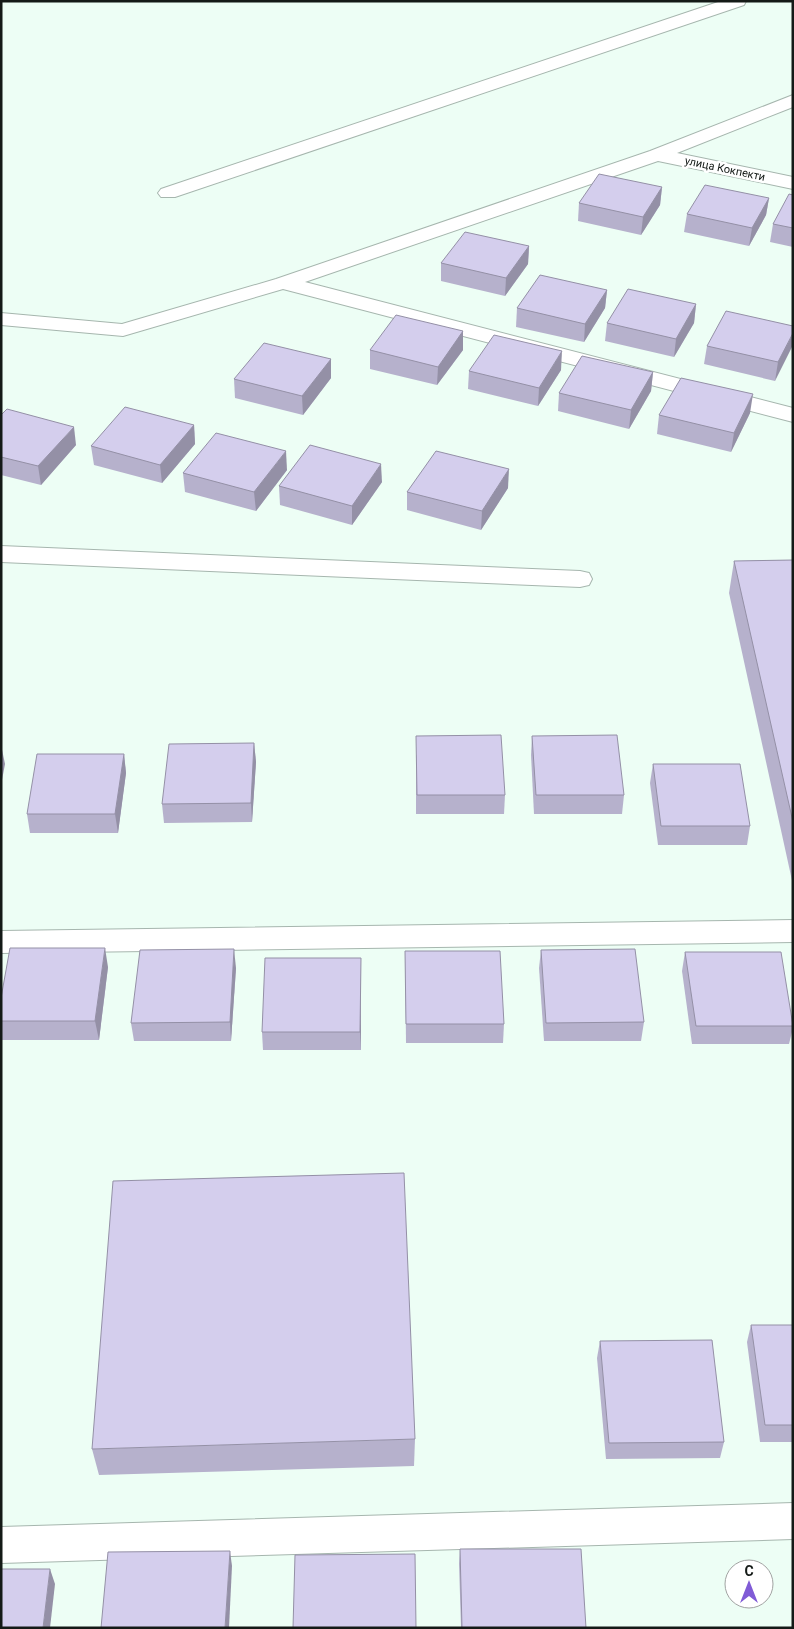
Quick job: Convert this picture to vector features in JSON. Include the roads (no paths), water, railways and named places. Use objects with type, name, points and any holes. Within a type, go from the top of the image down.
[{"type":"street","points":[[168,193],[738,1]]},
{"type":"street","points":[[4,324],[123,330],[283,282],[657,155],[793,100]]},
{"type":"street","name":"улица Кокпекти","points":[[657,155],[793,183]]},
{"type":"street","points":[[283,282],[793,415]]},
{"type":"street","points":[[1,554],[580,579]]},
{"type":"street","points":[[1,942],[793,931]]},
{"type":"street","points":[[1,1545],[793,1521]]}]
